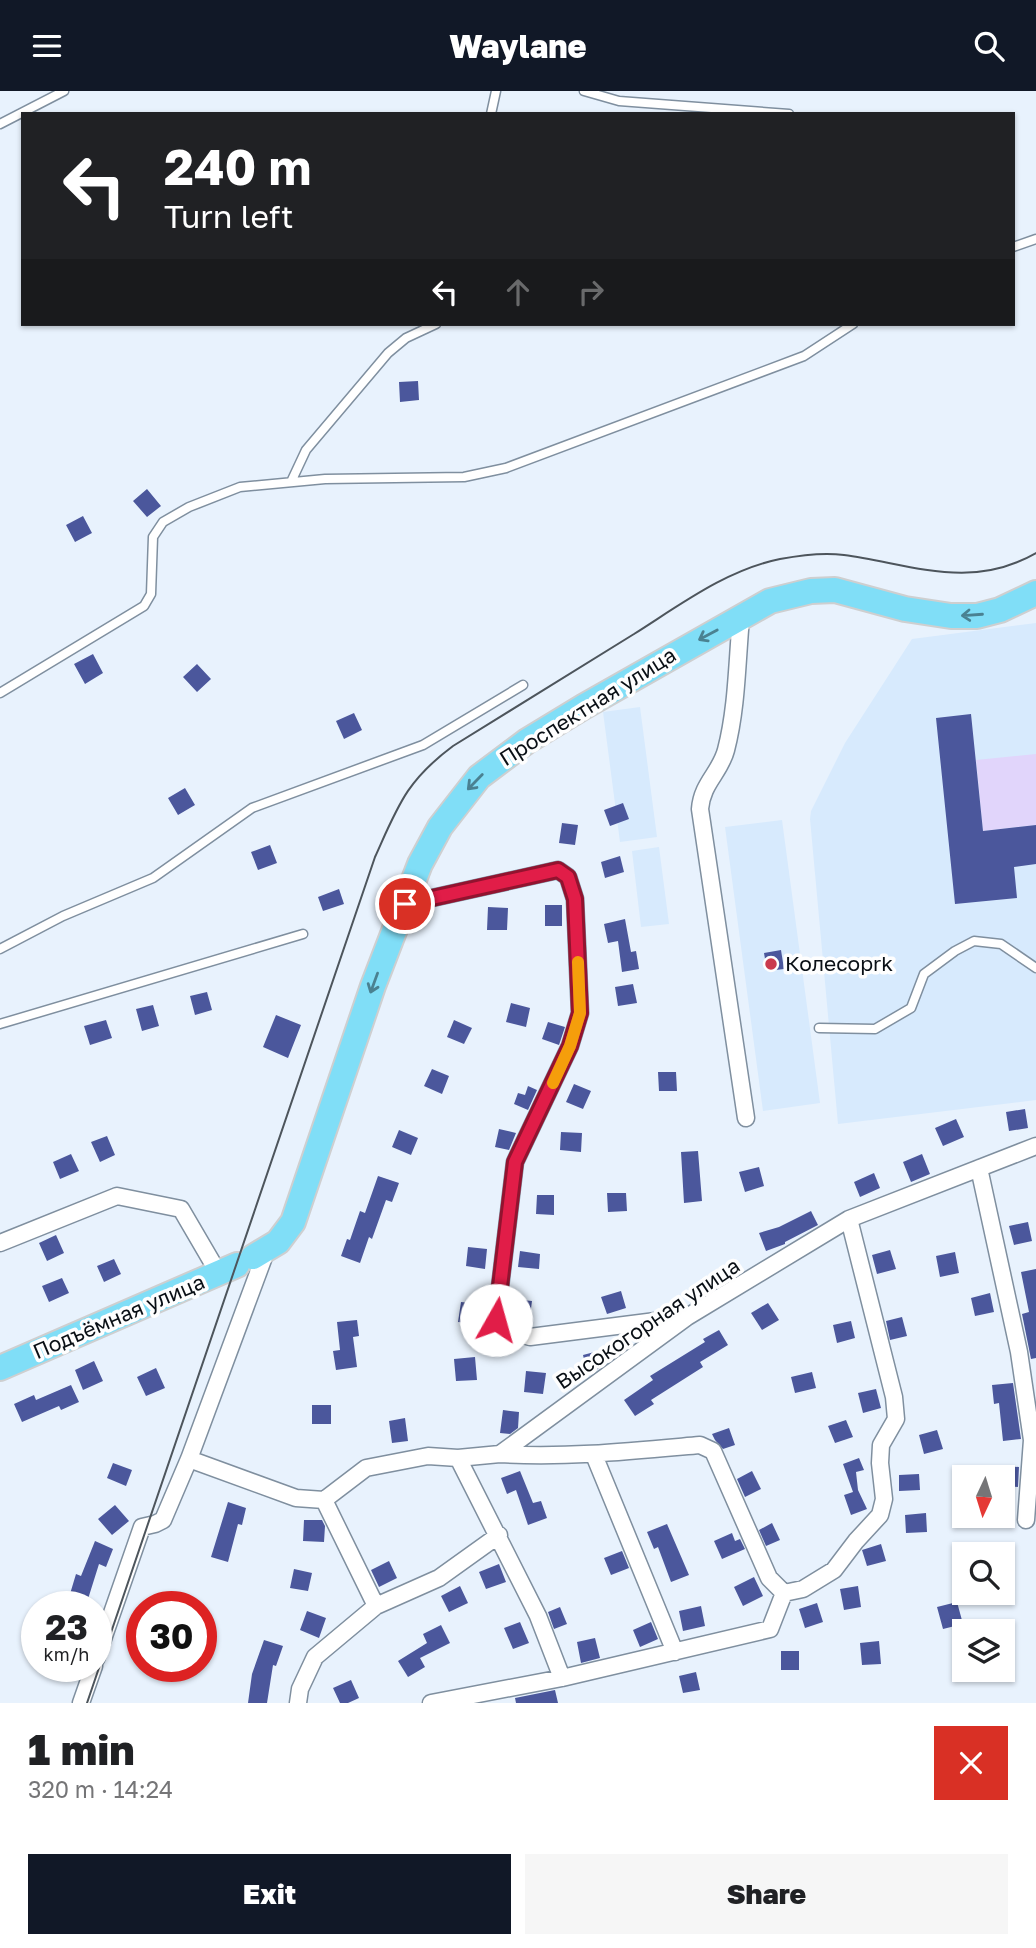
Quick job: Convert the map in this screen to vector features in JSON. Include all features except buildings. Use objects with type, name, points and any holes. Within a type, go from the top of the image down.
[{"type":"main road","name":"Проспектная улица","points":[[244,1261],[278,1242],[293,1222],[373,986],[430,841],[464,793],[479,777],[527,741],[583,707],[770,601],[811,591],[835,590],[905,609],[951,616],[978,616],[1036,593]]},
{"type":"main road","name":"Подъёмная улица","points":[[0,1368],[244,1261]]},
{"type":"street","points":[[741,618],[729,740],[723,760],[701,795],[700,809],[746,1118]]},
{"type":"street","points":[[405,904],[558,870],[568,877],[575,899],[580,1013],[570,1046],[515,1162],[496,1320],[506,1330],[530,1337],[688,1317]]},
{"type":"street","name":"Высокогорная улица","points":[[500,1454],[688,1317],[849,1219],[1036,1146]]},
{"type":"street","points":[[979,1168],[1019,1352],[1032,1440],[1026,1520]]},
{"type":"street","points":[[0,1243],[117,1196],[181,1209],[244,1261],[189,1458],[163,1520],[142,1527],[112,1613]]},
{"type":"street","points":[[784,1593],[803,1589],[834,1570],[880,1515],[884,1499],[881,1445],[896,1419],[894,1397],[849,1219]]},
{"type":"street","points":[[189,1458],[296,1498],[324,1500],[366,1468],[428,1456],[458,1458],[500,1454],[594,1455],[699,1445],[713,1451],[769,1578],[784,1593]]},
{"type":"street","points":[[594,1455],[675,1651]]},
{"type":"street","points":[[458,1458],[538,1616],[562,1678]]},
{"type":"street","points":[[324,1500],[376,1607]]},
{"type":"street","points":[[298,1703],[300,1689],[315,1657],[376,1607],[439,1578],[499,1535]]},
{"type":"street","points":[[431,1703],[562,1678],[770,1629],[784,1593]]},
{"type":"street","points":[[81,1703],[88,1682]]},
{"type":"lane","points":[[23,112],[64,91]]},
{"type":"lane","points":[[491,112],[496,91]]},
{"type":"lane","points":[[584,91],[619,101],[763,112]]},
{"type":"lane","points":[[0,124],[21,113]]},
{"type":"lane","points":[[1015,246],[1036,239]]},
{"type":"lane","points":[[291,482],[306,450],[388,353],[406,338],[432,326]]},
{"type":"lane","points":[[0,693],[144,606],[151,594],[153,537],[163,522],[189,507],[240,487],[325,479],[464,477],[506,468],[804,356],[850,326]]},
{"type":"lane","points":[[0,949],[63,916],[153,878],[252,809],[423,745],[523,685]]},
{"type":"lane","points":[[0,1024],[303,934]]},
{"type":"lane","points":[[819,1028],[875,1029],[911,1008],[924,974],[974,940],[1000,944],[1036,968]]},
{"type":"shaded area","points":[[1036,623],[1036,1100],[838,1124],[811,811],[845,743],[912,639]]},
{"type":"shaded area","points":[[640,707],[657,837],[620,842],[603,712]]},
{"type":"shaded area","points":[[1036,754],[1036,825],[983,831],[976,760]]},
{"type":"shaded area","points":[[782,820],[820,1103],[763,1111],[725,827]]},
{"type":"shaded area","points":[[659,847],[669,924],[641,927],[632,851]]},
{"type":"tram line","points":[[87,1703],[375,857],[397,809],[414,783],[453,746],[686,600],[741,571],[780,559],[828,554],[940,572],[964,573],[988,571],[1036,553]]},
{"type":"slow traffic","points":[[553,1083],[570,1046],[580,1013],[578,962]]},
{"type":"place","name":"Колесоprk","points":[[771,964]]},
{"type":"route","points":[[405,904],[558,870],[568,877],[575,899],[580,1013],[570,1046],[515,1162],[496,1320]]}]
